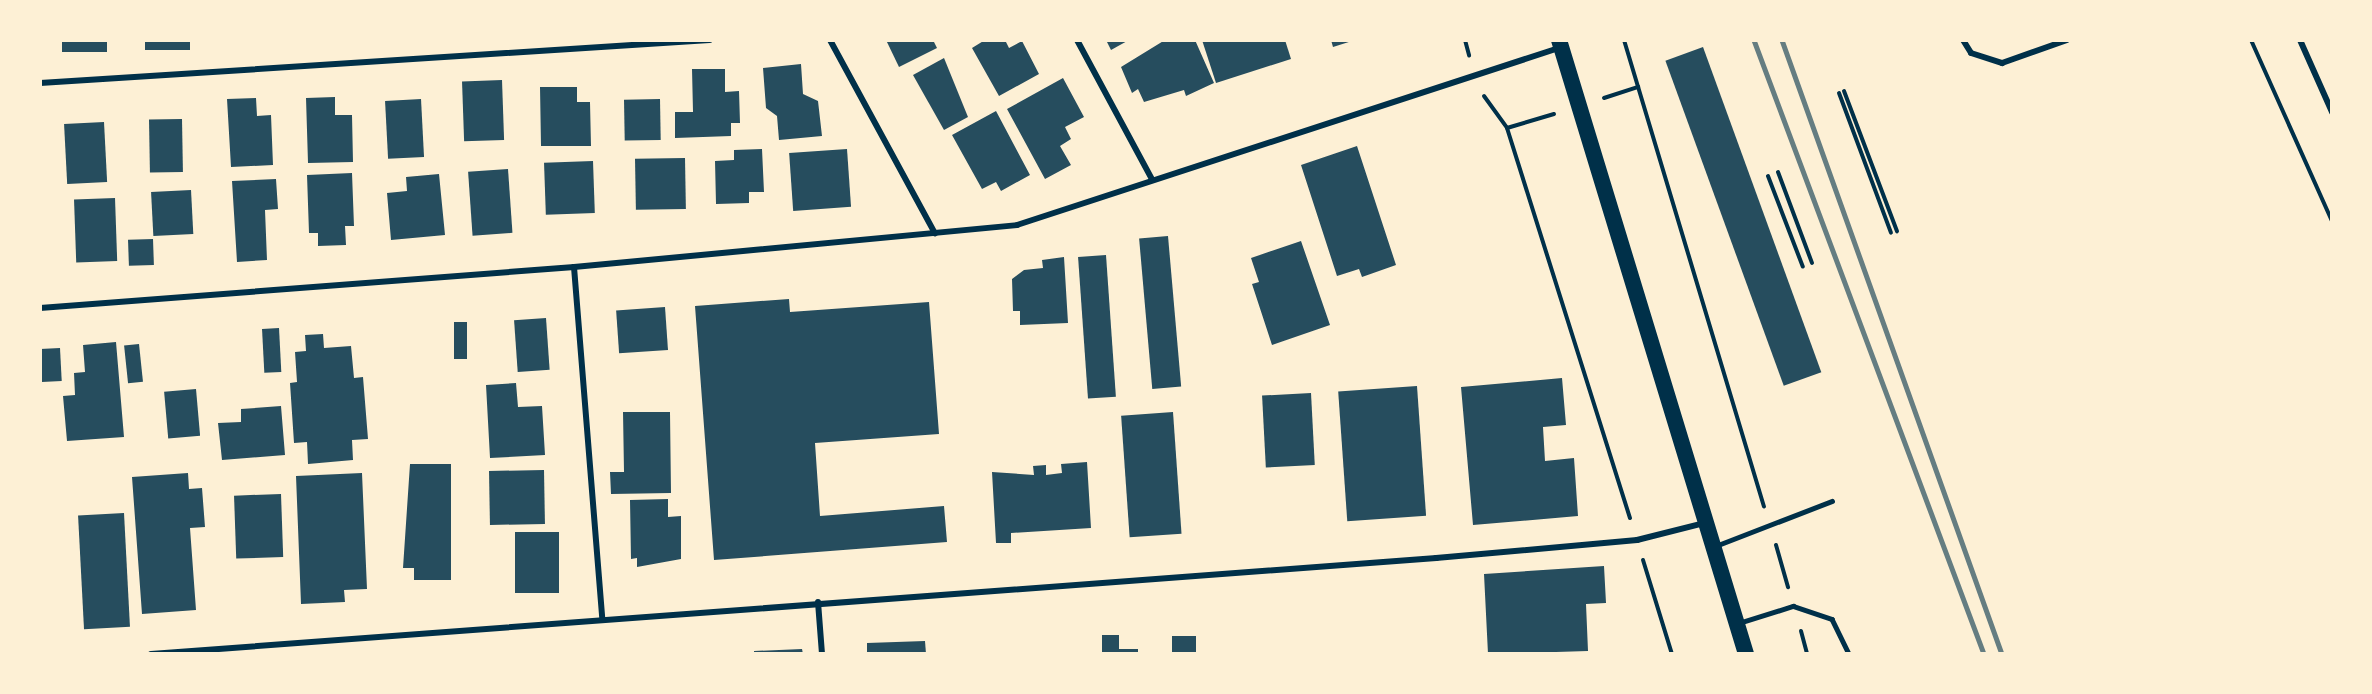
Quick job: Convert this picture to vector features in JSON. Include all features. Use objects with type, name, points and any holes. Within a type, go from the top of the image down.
[{"type":"highway","points":[[1560,44],[1746,654]]},
{"type":"street","points":[[40,83],[710,40]]},
{"type":"street","points":[[830,40],[935,232]]},
{"type":"street","points":[[1077,40],[1152,179]]},
{"type":"street","points":[[1963,40],[1971,53],[2002,63],[2067,40]]},
{"type":"street","points":[[2300,40],[2331,112]]},
{"type":"street","points":[[40,308],[574,267],[1017,225],[1560,44]]},
{"type":"street","points":[[574,267],[602,618]]},
{"type":"street","points":[[152,654],[1637,540],[1705,523]]},
{"type":"street","points":[[818,602],[822,654]]},
{"type":"lane","points":[[1712,547],[1832,501]]},
{"type":"lane","points":[[1737,624],[1793,606],[1832,619],[1849,654]]},
{"type":"path","points":[[1465,40],[1466,47]]},
{"type":"path","points":[[1624,40],[1808,654]]},
{"type":"path","points":[[2251,40],[2331,222]]},
{"type":"path","points":[[1892,233],[1842,92],[1897,231]]},
{"type":"path","points":[[1483,95],[1507,128],[1672,654]]},
{"type":"path","points":[[1778,172],[1812,263]]},
{"type":"path","points":[[1768,176],[1803,267]]},
{"type":"building","points":[[62,40],[107,40],[107,52],[62,52]]},
{"type":"building","points":[[145,40],[190,40],[190,50],[145,50]]},
{"type":"building","points":[[886,40],[933,40],[937,48],[899,67]]},
{"type":"building","points":[[985,40],[1005,40],[1009,48],[1022,41],[1039,74],[999,96],[972,48]]},
{"type":"building","points":[[1106,40],[1129,40],[1111,50]]},
{"type":"building","points":[[1165,40],[1195,40],[1214,83],[1186,96],[1184,90],[1144,102],[1138,89],[1132,93],[1121,67]]},
{"type":"building","points":[[1202,40],[1285,40],[1291,59],[1216,83]]},
{"type":"building","points":[[1331,40],[1352,40],[1352,41],[1333,47]]},
{"type":"building","points":[[1703,47],[1821,372],[1784,386],[1665,61]]},
{"type":"building","points":[[944,58],[968,117],[944,130],[913,75]]},
{"type":"building","points":[[801,64],[803,94],[818,101],[822,136],[779,140],[777,116],[766,108],[763,68]]},
{"type":"building","points":[[692,69],[725,69],[725,92],[739,91],[740,123],[731,123],[731,136],[675,138],[675,112],[693,112]]},
{"type":"building","points":[[1063,78],[1084,117],[1065,127],[1071,139],[1060,146],[1071,165],[1045,179],[1007,109]]},
{"type":"building","points":[[502,80],[504,140],[464,141],[462,81]]},
{"type":"building","points":[[540,87],[577,87],[577,102],[590,102],[591,146],[541,146]]},
{"type":"building","points":[[335,97],[335,115],[352,115],[353,162],[308,163],[306,98]]},
{"type":"building","points":[[256,98],[257,116],[271,115],[273,165],[231,167],[227,99]]},
{"type":"building","points":[[421,99],[424,157],[388,159],[385,101]]},
{"type":"building","points":[[660,99],[661,140],[625,141],[624,100]]},
{"type":"building","points":[[996,111],[1030,175],[1001,191],[996,182],[982,189],[952,135]]},
{"type":"building","points":[[182,119],[183,172],[150,173],[149,120]]},
{"type":"building","points":[[104,122],[107,182],[67,184],[64,124]]},
{"type":"building","points":[[1357,146],[1396,265],[1362,277],[1359,269],[1337,276],[1301,165]]},
{"type":"building","points":[[762,149],[764,192],[749,192],[749,203],[716,204],[715,161],[734,160],[734,150]]},
{"type":"building","points":[[847,149],[851,207],[793,211],[789,153]]},
{"type":"building","points":[[685,158],[686,209],[636,210],[635,159]]},
{"type":"building","points":[[593,161],[595,213],[546,215],[544,163]]},
{"type":"building","points":[[508,169],[512,233],[473,236],[468,172]]},
{"type":"building","points":[[352,173],[354,226],[345,226],[346,245],[318,246],[318,233],[309,233],[307,175]]},
{"type":"building","points":[[439,174],[445,235],[391,240],[387,193],[407,191],[406,177]]},
{"type":"building","points":[[276,179],[278,209],[265,210],[267,260],[237,262],[232,181]]},
{"type":"building","points":[[191,190],[193,234],[153,236],[151,192]]},
{"type":"building","points":[[115,198],[117,261],[76,262],[74,199]]},
{"type":"building","points":[[1168,236],[1181,386],[1152,389],[1139,239]]},
{"type":"building","points":[[153,239],[154,265],[129,266],[128,240]]},
{"type":"building","points":[[1301,241],[1330,325],[1272,345],[1252,284],[1259,282],[1251,258]]},
{"type":"building","points":[[1106,255],[1116,397],[1088,399],[1078,257]]},
{"type":"building","points":[[1064,257],[1068,323],[1020,325],[1020,311],[1013,311],[1012,279],[1024,270],[1043,268],[1042,260]]},
{"type":"building","points":[[789,299],[790,312],[929,302],[939,434],[815,443],[820,516],[944,506],[947,542],[714,560],[695,306]]},
{"type":"building","points":[[665,307],[668,350],[619,353],[616,310]]},
{"type":"building","points":[[546,318],[550,370],[518,372],[514,320]]},
{"type":"building","points":[[454,322],[467,322],[467,359],[454,359]]},
{"type":"building","points":[[279,328],[281,372],[264,373],[262,329]]},
{"type":"building","points":[[323,334],[324,348],[351,346],[354,378],[363,377],[368,439],[352,440],[353,460],[308,464],[307,442],[294,443],[290,383],[297,382],[295,352],[306,351],[305,335]]},
{"type":"building","points":[[116,342],[124,437],[67,441],[63,396],[75,395],[74,373],[85,372],[83,345]]},
{"type":"building","points":[[139,344],[143,382],[128,383],[124,346]]},
{"type":"building","points":[[60,348],[62,381],[42,382],[40,349]]},
{"type":"building","points":[[1562,378],[1566,425],[1543,427],[1545,461],[1574,458],[1578,516],[1473,525],[1461,387]]},
{"type":"building","points":[[516,383],[518,407],[542,406],[545,455],[490,458],[486,385]]},
{"type":"building","points":[[1417,386],[1426,516],[1347,521],[1338,392]]},
{"type":"building","points":[[196,389],[200,436],[168,439],[164,392]]},
{"type":"building","points":[[1311,393],[1315,465],[1266,467],[1262,396]]},
{"type":"building","points":[[281,406],[285,455],[222,460],[218,423],[241,422],[241,409]]},
{"type":"building","points":[[623,412],[670,412],[671,493],[611,494],[610,472],[624,472]]},
{"type":"building","points":[[1173,412],[1182,534],[1130,537],[1121,416]]},
{"type":"building","points":[[1087,462],[1091,528],[1011,533],[1011,543],[996,543],[992,472],[1034,475],[1033,466],[1046,465],[1046,475],[1062,473],[1061,464]]},
{"type":"building","points":[[410,464],[451,464],[451,580],[414,580],[414,568],[403,568]]},
{"type":"building","points":[[544,470],[545,524],[490,525],[489,471]]},
{"type":"building","points":[[188,473],[189,489],[202,488],[205,527],[190,528],[196,610],[142,614],[132,477]]},
{"type":"building","points":[[362,473],[367,589],[344,590],[345,602],[301,604],[296,476]]},
{"type":"building","points":[[281,494],[283,557],[236,559],[234,496]]},
{"type":"building","points":[[668,499],[668,517],[681,516],[681,559],[637,567],[637,558],[631,559],[630,500]]},
{"type":"building","points":[[124,513],[130,627],[84,629],[78,515]]},
{"type":"building","points":[[515,532],[559,532],[559,593],[515,593]]},
{"type":"building","points":[[1604,566],[1606,603],[1586,604],[1588,651],[1488,654],[1484,574]]},
{"type":"building","points":[[1102,635],[1119,635],[1119,649],[1138,649],[1138,654],[1102,654]]},
{"type":"building","points":[[1172,636],[1196,636],[1196,654],[1172,654]]},
{"type":"building","points":[[925,641],[926,654],[867,654],[867,643]]},
{"type":"building","points":[[802,649],[803,654],[754,654],[754,651]]},
{"type":"railway","points":[[1754,40],[1984,654]]},
{"type":"railway","points":[[1782,40],[2002,654]]}]
